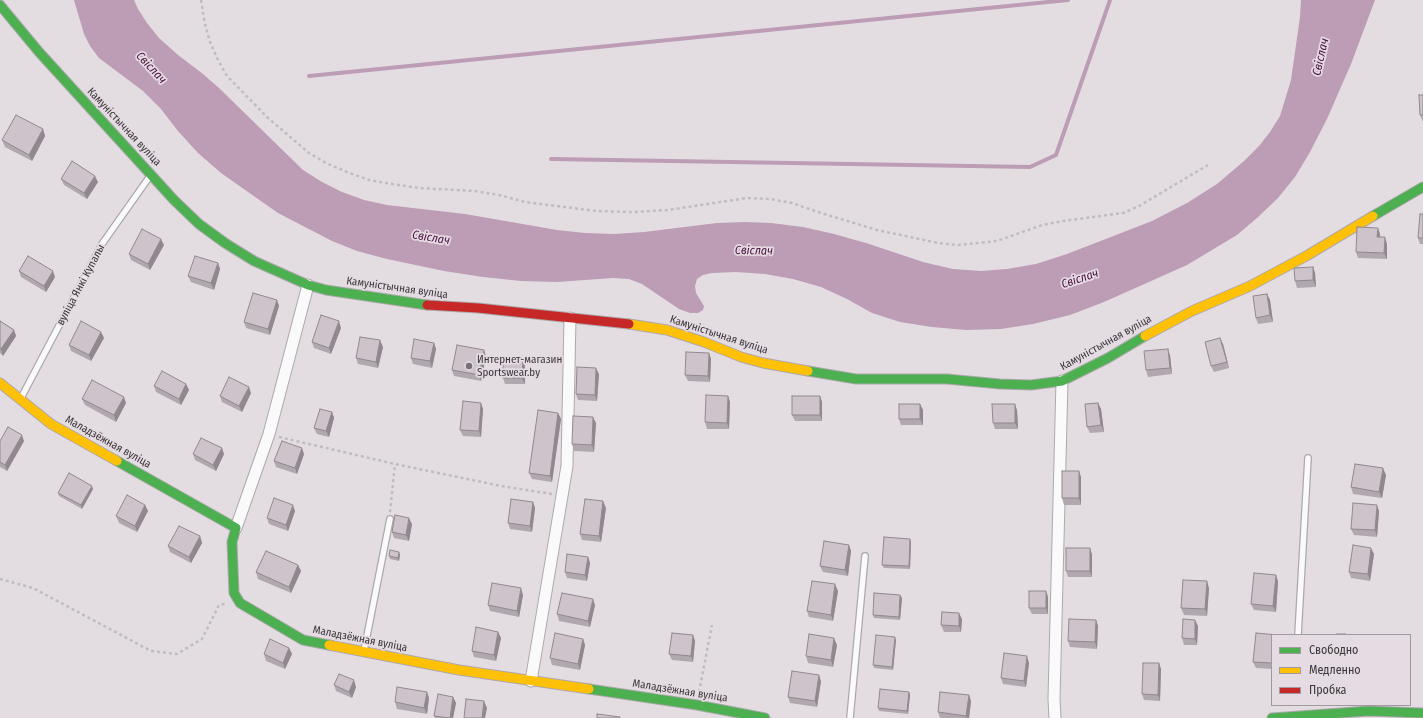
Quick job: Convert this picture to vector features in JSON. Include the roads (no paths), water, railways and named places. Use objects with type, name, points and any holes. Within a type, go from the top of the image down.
[{"type":"street","name":"Камуністычная вуліца","points":[[0,6],[39,52],[174,200],[200,224],[225,243],[254,261],[308,285],[339,292],[429,305],[478,308],[621,323],[667,330],[763,363],[856,379],[947,379],[1000,384],[1031,384],[1062,381],[1108,358],[1160,327],[1263,279],[1423,187]]},
{"type":"street","points":[[236,528],[269,434],[308,285]]},
{"type":"street","points":[[531,681],[567,466],[570,318]]},
{"type":"street","points":[[1055,718],[1054,700],[1062,381]]},
{"type":"street","name":"Маладзёжная вуліца","points":[[0,383],[51,424],[236,528],[232,542],[234,593],[240,603],[303,640],[459,670],[696,705],[765,718]]},
{"type":"street","points":[[1272,718],[1368,711],[1423,713]]},
{"type":"lane","name":"вуліца Янкі Купалы","points":[[20,400],[102,244],[152,175]]},
{"type":"lane","points":[[1298,634],[1308,458]]},
{"type":"lane","points":[[364,652],[390,519]]},
{"type":"lane","points":[[850,718],[865,556]]},
{"type":"water","name":"Свіслач","points":[[74,0],[134,0],[147,23],[159,38],[219,88],[303,170],[342,192],[364,200],[387,205],[465,214],[557,230],[585,233],[614,234],[644,232],[717,223],[771,223],[803,227],[834,234],[923,262],[953,269],[981,271],[1007,269],[1036,264],[1067,254],[1152,221],[1187,203],[1217,184],[1259,146],[1280,116],[1291,80],[1301,0],[1375,0],[1351,64],[1327,119],[1310,152],[1295,177],[1278,198],[1237,235],[1187,265],[1104,302],[1070,315],[1033,324],[1001,329],[966,330],[900,322],[872,313],[821,287],[793,279],[765,274],[736,272],[703,275],[697,279],[695,286],[696,293],[704,306],[703,310],[698,313],[690,313],[679,309],[642,284],[629,279],[613,278],[557,282],[521,281],[444,271],[357,251],[332,241],[278,213],[221,173],[198,153],[161,109],[143,91],[99,58],[90,46],[84,34]]},
{"type":"waterway","points":[[309,76],[1068,0]]},
{"type":"waterway","points":[[551,159],[1030,167],[1056,155],[1110,0]]},
{"type":"place","name":"Интернет-магазин Sportswear.by","points":[[469,366]]}]
